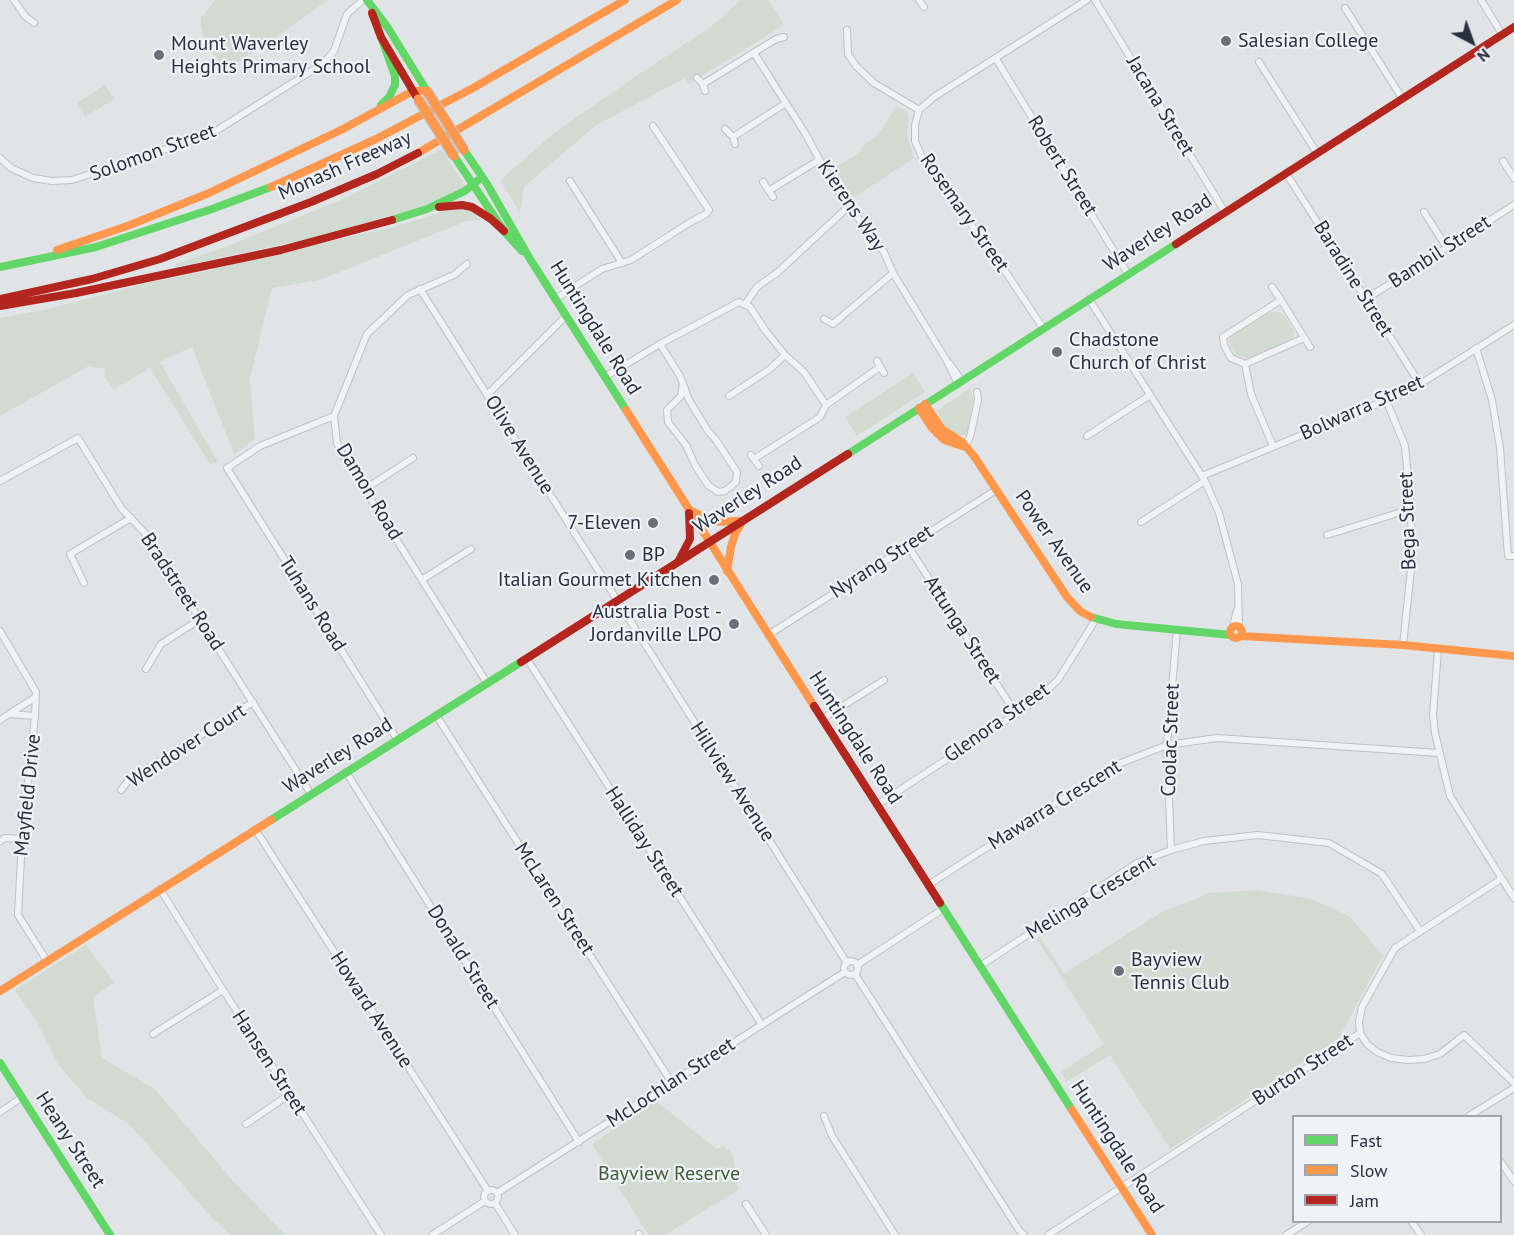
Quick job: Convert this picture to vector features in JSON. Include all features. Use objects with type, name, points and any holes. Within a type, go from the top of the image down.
[{"type":"main road","name":"Monash Freeway","points":[[0,267],[96,247],[212,209],[324,163],[376,139],[473,88],[625,0]]},
{"type":"main road","name":"Monash Freeway","points":[[0,299],[92,279],[160,259],[311,202],[377,174],[432,146],[677,0]]},
{"type":"main road","name":"Huntingdale Road","points":[[366,2],[381,37],[473,186],[504,231],[530,259]]},
{"type":"main road","name":"Huntingdale Road","points":[[366,2],[388,28],[511,223],[530,259],[727,571],[1152,1235]]},
{"type":"main road","name":"Waverley Road","points":[[0,991],[617,602],[1514,27]]},
{"type":"main road","points":[[375,112],[389,97],[395,85],[395,76],[381,37]]},
{"type":"main road","points":[[15,265],[130,225],[209,193],[375,112],[427,91]]},
{"type":"main road","points":[[0,306],[76,293],[281,250],[355,231],[427,208],[473,186],[482,177]]},
{"type":"main road","points":[[427,208],[449,205],[472,207],[504,231]]},
{"type":"main road","name":"Power Avenue","points":[[922,406],[942,429],[962,442],[974,456],[1066,597],[1080,610],[1096,619],[1116,624],[1177,630],[1207,632],[1236,630],[1262,636],[1403,645],[1514,656]]},
{"type":"main road","points":[[688,509],[714,522],[743,520]]},
{"type":"main road","points":[[678,562],[690,539],[688,509]]},
{"type":"main road","points":[[727,571],[735,534],[743,520]]},
{"type":"main road","name":"Heany Street","points":[[0,1063],[110,1235]]},
{"type":"street","points":[[14,0],[33,23]]},
{"type":"street","points":[[919,0],[924,7]]},
{"type":"street","points":[[847,30],[848,54],[856,66],[874,83],[919,110],[934,97],[1087,0]]},
{"type":"street","name":"Jacana Street","points":[[1095,0],[1225,212]]},
{"type":"street","points":[[1481,0],[1502,34]]},
{"type":"street","name":"Solomon Street","points":[[0,158],[11,168],[33,178],[51,181],[72,180],[211,134],[324,63],[334,51],[347,14],[366,2]]},
{"type":"street","points":[[1345,8],[1402,98]]},
{"type":"street","points":[[703,84],[776,39],[784,37]]},
{"type":"street","name":"Kierens Way","points":[[753,53],[805,134],[832,184],[884,252],[893,273],[960,382]]},
{"type":"street","name":"Robert Street","points":[[996,59],[1128,274]]},
{"type":"street","points":[[1259,62],[1317,153]]},
{"type":"street","points":[[697,78],[703,84],[705,91]]},
{"type":"street","points":[[724,129],[734,140],[786,104]]},
{"type":"street","name":"Rosemary Street","points":[[919,110],[915,125],[915,141],[922,157],[1003,268],[1043,328]]},
{"type":"street","points":[[555,299],[602,269],[631,260],[709,210],[653,126]]},
{"type":"street","points":[[770,190],[819,160]]},
{"type":"street","points":[[1503,161],[1514,178]]},
{"type":"street","name":"Baradine Street","points":[[1286,173],[1420,384]]},
{"type":"street","points":[[570,181],[622,263]]},
{"type":"street","points":[[763,182],[773,197]]},
{"type":"street","name":"Bambil Street","points":[[1366,299],[1514,205]]},
{"type":"street","points":[[746,303],[757,287],[778,272],[848,207]]},
{"type":"street","points":[[1424,212],[1447,248]]},
{"type":"street","name":"Damon Road","points":[[466,264],[454,275],[408,295],[367,334],[334,416],[337,443],[487,683]]},
{"type":"street","points":[[824,319],[833,324],[893,273]]},
{"type":"street","points":[[1272,287],[1310,347]]},
{"type":"street","name":"Olive Avenue","points":[[420,289],[617,602]]},
{"type":"street","points":[[1089,299],[1203,478],[1219,513],[1238,584],[1236,630]]},
{"type":"street","points":[[1281,300],[1223,337],[1224,345],[1231,358],[1245,364],[1304,338]]},
{"type":"street","points":[[605,377],[660,344],[739,302],[746,303],[785,354],[804,372],[826,405]]},
{"type":"street","points":[[487,395],[566,316]]},
{"type":"street","name":"Bolwarra Street","points":[[1141,522],[1203,478],[1420,384],[1514,325]]},
{"type":"street","points":[[660,344],[682,383],[689,400],[737,472],[736,482],[725,491],[718,492],[708,485],[686,445],[668,422],[667,411],[681,396],[682,383]]},
{"type":"street","points":[[1476,348],[1492,400],[1500,448],[1508,556],[1514,556]]},
{"type":"street","points":[[729,396],[770,369],[785,354]]},
{"type":"street","points":[[1245,364],[1251,394],[1273,446]]},
{"type":"street","points":[[759,466],[753,457],[820,417],[826,405],[881,367]]},
{"type":"street","points":[[965,447],[970,437],[978,400],[977,392]]},
{"type":"street","points":[[1087,436],[1150,395]]},
{"type":"street","name":"Bega Street","points":[[1386,400],[1405,446],[1412,509],[1412,560],[1403,645]]},
{"type":"street","name":"Tuhans Road","points":[[334,416],[260,446],[227,468],[398,740]]},
{"type":"street","name":"Bradstreet Road","points":[[0,481],[78,438],[122,509],[144,531],[311,794]]},
{"type":"street","points":[[365,489],[413,458]]},
{"type":"street","name":"Nyrang Street","points":[[768,635],[996,490]]},
{"type":"street","points":[[1328,535],[1412,509]]},
{"type":"street","points":[[84,583],[70,554],[131,518]]},
{"type":"street","name":"Attunga Street","points":[[908,546],[1016,714]]},
{"type":"street","points":[[423,579],[471,549]]},
{"type":"street","name":"Hillview Avenue","points":[[617,602],[847,963]]},
{"type":"street","name":"Glenora Street","points":[[877,805],[1034,702],[1058,680],[1096,619]]},
{"type":"street","points":[[146,669],[161,644],[199,620]]},
{"type":"street","name":"Coolac Street","points":[[1171,850],[1167,745],[1177,630]]},
{"type":"street","name":"Mayfield Drive","points":[[0,631],[32,682],[36,697],[22,839],[18,915],[47,961]]},
{"type":"street","points":[[1438,650],[1433,715],[1439,753],[1450,796],[1514,898]]},
{"type":"street","name":"Halliday Street","points":[[527,659],[762,1025]]},
{"type":"street","points":[[822,719],[884,680]]},
{"type":"street","points":[[0,720],[36,697]]},
{"type":"street","name":"Wendover Court","points":[[121,790],[128,781],[253,702]]},
{"type":"street","points":[[9,714],[35,716]]},
{"type":"street","name":"McLaren Street","points":[[436,715],[672,1083]]},
{"type":"street","name":"Mawarra Crescent","points":[[928,885],[1116,765],[1167,745],[1217,738],[1439,753]]},
{"type":"street","name":"Donald Street","points":[[346,772],[579,1142]]},
{"type":"street","name":"Howard Avenue","points":[[255,829],[488,1191]]},
{"type":"street","name":"Melinga Crescent","points":[[980,966],[1137,864],[1171,850],[1204,841],[1258,835],[1329,843],[1382,874],[1420,931]]},
{"type":"street","points":[[0,841],[4,838],[22,839]]},
{"type":"street","name":"Burton Street","points":[[1048,1235],[1360,1034],[1359,1021],[1362,1007],[1395,948],[1501,879]]},
{"type":"street","name":"Hansen Street","points":[[160,889],[381,1235]]},
{"type":"street","points":[[857,965],[944,909]]},
{"type":"street","points":[[855,974],[850,975],[845,972],[844,967],[852,961],[857,965]]},
{"type":"street","points":[[855,974],[858,969],[857,965]]},
{"type":"street","name":"McLochlan Street","points":[[497,1193],[845,972]]},
{"type":"street","points":[[855,974],[1021,1233]]},
{"type":"street","points":[[153,1034],[223,990]]},
{"type":"street","points":[[1360,1034],[1377,1052],[1391,1058],[1408,1060],[1424,1059],[1440,1054],[1464,1035],[1514,1085],[1471,1115]]},
{"type":"street","points":[[246,1124],[290,1094]]},
{"type":"street","points":[[0,1112],[21,1098]]},
{"type":"street","points":[[824,1116],[832,1136],[895,1235]]},
{"type":"street","points":[[1502,1164],[1514,1181]]},
{"type":"street","points":[[485,1201],[484,1196],[492,1190],[497,1193],[498,1198],[495,1203]]},
{"type":"street","points":[[485,1201],[490,1204],[495,1203]]},
{"type":"street","points":[[432,1235],[485,1201]]},
{"type":"street","points":[[495,1203],[515,1235]]},
{"type":"street","points":[[746,1204],[766,1235]]},
{"type":"street","points":[[1290,1234],[1304,1223]]},
{"type":"green space","points":[[215,0],[329,0],[236,64],[226,67],[220,64],[205,40],[201,28],[201,18]]},
{"type":"green space","points":[[741,0],[769,0],[784,25],[689,84],[685,78],[595,126],[524,187],[520,213],[500,180],[554,133],[709,28]]},
{"type":"green space","points":[[105,85],[114,99],[85,117],[77,103]]},
{"type":"green space","points":[[896,106],[907,112],[909,118],[907,136],[914,158],[853,198],[834,168],[862,151],[861,147],[877,136]]},
{"type":"green space","points":[[442,149],[465,186],[451,195],[411,210],[321,236],[177,267],[176,264],[225,247],[343,199]]},
{"type":"green space","points":[[451,207],[468,208],[481,220],[467,221],[320,280],[272,288],[250,379],[255,439],[234,454],[192,347],[160,362],[218,462],[210,464],[150,368],[114,389],[104,377],[105,369],[89,366],[0,416],[0,318],[48,309],[156,281],[213,270],[213,268],[393,227],[431,216]]},
{"type":"green space","points":[[1271,312],[1279,312],[1285,316],[1294,332],[1293,338],[1250,359],[1235,354],[1228,341],[1233,334]]},
{"type":"green space","points":[[913,373],[925,392],[857,436],[845,417]]},
{"type":"green space","points":[[969,389],[974,399],[968,429],[966,434],[958,437],[949,432],[936,411]]},
{"type":"green space","points":[[1257,890],[1312,899],[1350,917],[1383,955],[1339,1038],[1170,1149],[1110,1055],[1066,1082],[1061,1072],[1104,1044],[1037,939],[1040,937],[1064,974],[1160,913],[1210,893]]},
{"type":"green space","points":[[86,945],[114,982],[93,998],[102,1058],[155,1089],[232,1180],[285,1235],[231,1235],[212,1218],[130,1125],[86,1097],[58,1064],[37,1022],[15,990]]},
{"type":"green space","name":"Bayview Reserve","points":[[656,1101],[717,1149],[724,1145],[733,1154],[738,1190],[665,1235],[648,1235],[592,1144]]},
{"type":"traffic: fast","points":[[367,0],[388,28],[427,91]]},
{"type":"traffic: fast","points":[[381,37],[395,76],[395,85],[389,97],[381,105]]},
{"type":"traffic: fast","points":[[464,150],[626,410]]},
{"type":"traffic: fast","points":[[454,156],[504,231],[522,251]]},
{"type":"traffic: fast","points":[[392,220],[427,209],[465,191],[482,177]]},
{"type":"traffic: fast","points":[[0,267],[96,247],[271,187]]},
{"type":"traffic: fast","points":[[848,454],[1176,244]]},
{"type":"traffic: fast","points":[[1091,617],[1116,624],[1231,635]]},
{"type":"traffic: fast","points":[[271,820],[521,662]]},
{"type":"traffic: fast","points":[[940,903],[1072,1110]]},
{"type":"traffic: fast","points":[[0,1063],[110,1235]]},
{"type":"traffic: slow","points":[[271,187],[376,139],[473,88],[625,0]]},
{"type":"traffic: slow","points":[[418,153],[677,0]]},
{"type":"traffic: slow","points":[[57,250],[130,225],[209,193],[343,129],[413,91],[427,91]]},
{"type":"traffic: slow","points":[[427,91],[464,150]]},
{"type":"traffic: slow","points":[[418,99],[454,156]]},
{"type":"traffic: slow","points":[[925,404],[942,429],[962,442],[974,456],[1067,597],[1080,611],[1091,617]]},
{"type":"traffic: slow","points":[[919,408],[932,428],[944,440],[965,447]]},
{"type":"traffic: slow","points":[[626,410],[814,706]]},
{"type":"traffic: slow","points":[[690,510],[714,522],[739,521]]},
{"type":"traffic: slow","points":[[727,571],[731,547],[742,522]]},
{"type":"traffic: slow","points":[[1238,626],[1242,632],[1238,638],[1234,638],[1230,630],[1238,626]]},
{"type":"traffic: slow","points":[[1241,636],[1403,645],[1514,656]]},
{"type":"traffic: slow","points":[[0,991],[271,820]]},
{"type":"traffic: slow","points":[[1072,1110],[1152,1235]]},
{"type":"traffic: jam","points":[[372,13],[381,37],[416,96]]},
{"type":"traffic: jam","points":[[1176,244],[1514,27]]},
{"type":"traffic: jam","points":[[0,299],[92,279],[160,259],[311,202],[377,174],[418,153]]},
{"type":"traffic: jam","points":[[439,207],[462,205],[472,207],[504,231]]},
{"type":"traffic: jam","points":[[0,306],[76,293],[281,250],[392,220]]},
{"type":"traffic: jam","points":[[521,662],[848,454]]},
{"type":"traffic: jam","points":[[679,560],[690,539],[689,513]]},
{"type":"traffic: jam","points":[[814,706],[940,903]]},
{"type":"place","name":"Salesian College","points":[[1226,41]]},
{"type":"place","name":"Mount Waverley Heights Primary School","points":[[159,55]]},
{"type":"place","name":"Chadstone Church of Christ","points":[[1057,352]]},
{"type":"place","name":"7-Eleven","points":[[653,523]]},
{"type":"place","name":"BP","points":[[630,555]]},
{"type":"place","name":"Italian Gourmet Kitchen","points":[[714,580]]},
{"type":"place","name":"Australia Post - Jordanville LPO","points":[[734,624]]},
{"type":"place","name":"Bayview Tennis Club","points":[[1119,971]]}]
